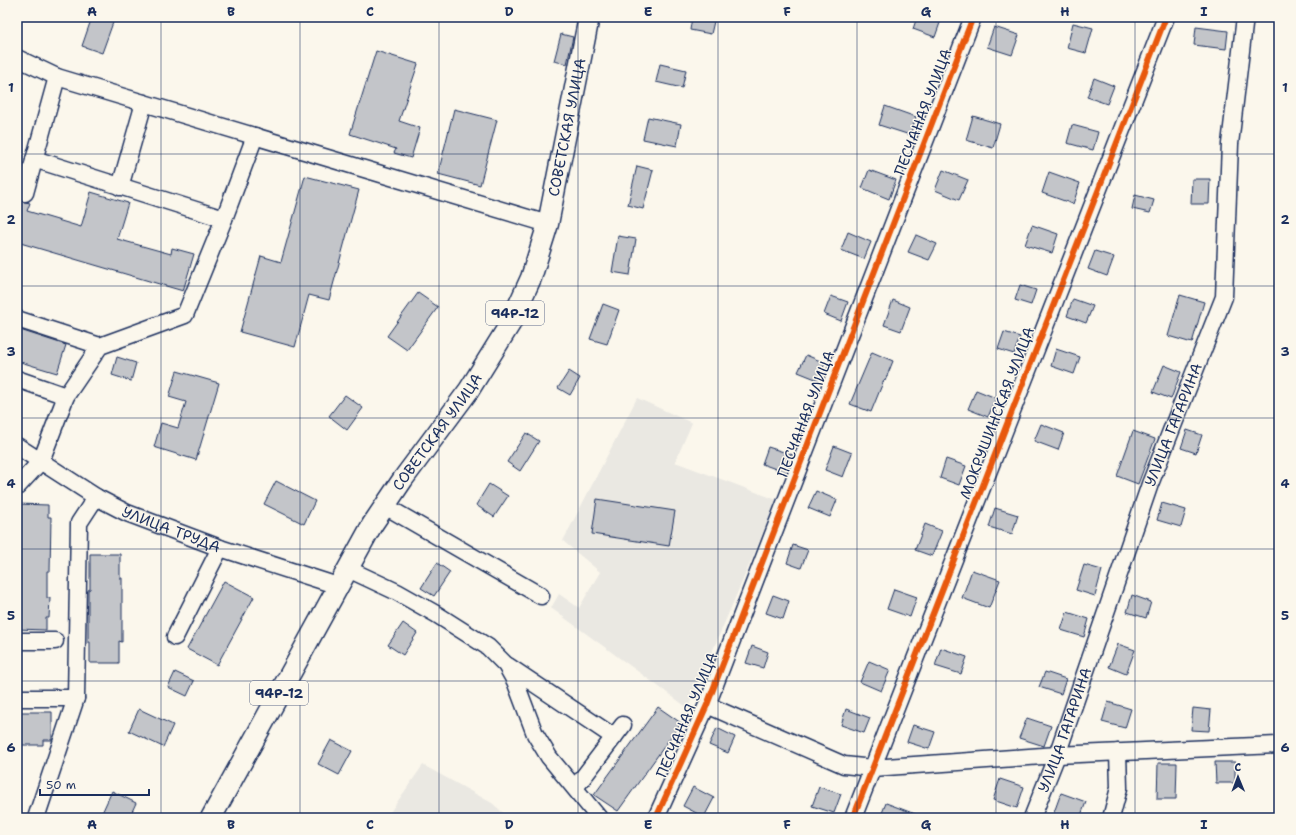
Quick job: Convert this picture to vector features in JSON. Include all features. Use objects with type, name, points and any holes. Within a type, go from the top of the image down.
[{"type":"main road","name":"СОВЕТСКАЯ УЛИЦА","points":[[211,818],[372,525],[469,390],[510,324],[531,278],[548,224],[589,17]]},
{"type":"street","name":"ПЕСЧАНАЯ УЛИЦА","points":[[656,818],[708,705],[973,17]]},
{"type":"street","name":"МОКРУШИНСКАЯ УЛИЦА","points":[[853,818],[1166,17]]},
{"type":"street","name":"УЛИЦА ГАГАРИНА","points":[[1032,818],[1057,755],[1150,484],[1224,297],[1230,144],[1245,17]]},
{"type":"street","points":[[17,58],[57,78],[548,224]]},
{"type":"street","points":[[17,190],[25,193],[57,78]]},
{"type":"street","points":[[120,187],[144,104]]},
{"type":"street","points":[[17,487],[41,461],[66,396],[100,346],[185,315],[224,219],[255,136]]},
{"type":"street","points":[[34,159],[224,219]]},
{"type":"street","points":[[17,319],[100,346]]},
{"type":"street","points":[[17,379],[66,396]]},
{"type":"street","name":"УЛИЦА ТРУДА","points":[[17,446],[96,497],[126,513],[220,548],[338,586]]},
{"type":"street","points":[[36,818],[76,698],[79,523],[96,497]]},
{"type":"street","points":[[385,506],[541,596]]},
{"type":"street","points":[[175,637],[220,548]]},
{"type":"street","points":[[348,569],[397,592],[436,614],[488,647],[506,665],[618,731],[575,788]]},
{"type":"street","points":[[17,641],[55,641]]},
{"type":"street","points":[[506,665],[515,681],[535,734],[550,757],[599,818]]},
{"type":"street","points":[[17,698],[76,698]]},
{"type":"street","points":[[708,705],[844,765],[872,768],[1057,755],[1279,745]]},
{"type":"street","points":[[1111,818],[1119,788],[1118,752]]},
{"type":"shaded area","points":[[637,398],[692,423],[675,462],[777,500],[688,708],[551,608],[559,594],[579,608],[600,572],[563,541]]},
{"type":"shaded area","points":[[423,765],[492,803],[509,818],[386,818]]},
{"type":"building","points":[[92,17],[115,17],[102,53],[82,46]]},
{"type":"building","points":[[692,17],[715,17],[711,34],[690,30]]},
{"type":"building","points":[[917,17],[932,17],[941,20],[935,37],[913,29]]},
{"type":"building","points":[[1073,23],[1093,28],[1086,53],[1067,48]]},
{"type":"building","points":[[994,27],[1019,35],[1012,55],[987,47]]},
{"type":"building","points":[[1196,27],[1228,31],[1226,49],[1194,45]]},
{"type":"building","points":[[561,34],[573,37],[567,64],[554,61]]},
{"type":"building","points":[[376,51],[418,64],[399,121],[420,128],[411,158],[394,153],[396,149],[350,134]]},
{"type":"building","points":[[660,64],[686,70],[682,88],[656,82]]},
{"type":"building","points":[[1094,78],[1114,86],[1107,104],[1087,97]]},
{"type":"building","points":[[885,106],[916,117],[910,135],[879,125]]},
{"type":"building","points":[[454,109],[497,120],[480,185],[438,174]]},
{"type":"building","points":[[973,116],[1000,124],[993,148],[966,140]]},
{"type":"building","points":[[648,117],[681,124],[677,146],[643,139]]},
{"type":"building","points":[[1072,125],[1098,132],[1093,150],[1067,143]]},
{"type":"building","points":[[637,166],[653,170],[643,209],[628,205]]},
{"type":"building","points":[[869,170],[896,180],[889,199],[862,188]]},
{"type":"building","points":[[943,170],[968,180],[959,200],[935,190]]},
{"type":"building","points":[[1049,172],[1080,183],[1073,204],[1042,193]]},
{"type":"building","points":[[305,176],[359,190],[329,300],[309,295],[295,347],[240,332],[261,256],[281,262]]},
{"type":"building","points":[[1192,179],[1210,179],[1209,204],[1191,204]]},
{"type":"building","points":[[91,192],[128,203],[117,239],[171,254],[172,248],[194,254],[183,291],[17,242],[17,200],[30,203],[27,211],[81,227]]},
{"type":"building","points":[[1135,195],[1154,200],[1150,213],[1132,209]]},
{"type":"building","points":[[1032,225],[1058,234],[1052,253],[1025,245]]},
{"type":"building","points":[[848,232],[871,242],[864,259],[841,250]]},
{"type":"building","points":[[916,235],[937,244],[929,260],[908,252]]},
{"type":"building","points":[[618,236],[636,239],[630,275],[612,272]]},
{"type":"building","points":[[1095,251],[1114,257],[1107,276],[1088,269]]},
{"type":"building","points":[[1020,285],[1036,290],[1031,305],[1015,300]]},
{"type":"building","points":[[418,293],[438,307],[407,350],[387,336]]},
{"type":"building","points":[[1180,295],[1204,302],[1192,343],[1168,336]]},
{"type":"building","points":[[831,296],[848,302],[841,321],[824,314]]},
{"type":"building","points":[[1073,299],[1093,306],[1086,323],[1067,316]]},
{"type":"building","points":[[893,300],[910,307],[901,331],[884,325]]},
{"type":"building","points":[[603,304],[619,310],[607,344],[590,339]]},
{"type":"building","points":[[17,329],[66,345],[57,373],[17,361]]},
{"type":"building","points":[[1004,332],[1020,337],[1014,354],[998,349]]},
{"type":"building","points":[[1056,349],[1080,357],[1074,374],[1051,366]]},
{"type":"building","points":[[872,352],[893,361],[871,412],[850,404]]},
{"type":"building","points":[[806,355],[825,363],[818,380],[798,372]]},
{"type":"building","points":[[117,357],[136,363],[131,381],[112,375]]},
{"type":"building","points":[[1164,365],[1181,372],[1171,399],[1153,392]]},
{"type":"building","points":[[177,371],[219,383],[196,460],[154,447],[161,423],[178,428],[186,402],[169,397]]},
{"type":"building","points":[[569,371],[580,378],[570,395],[558,388]]},
{"type":"building","points":[[976,390],[996,398],[988,417],[968,409]]},
{"type":"building","points":[[345,395],[363,408],[347,430],[329,416]]},
{"type":"building","points":[[1041,424],[1064,433],[1058,450],[1034,441]]},
{"type":"building","points":[[1187,430],[1202,435],[1196,453],[1181,448]]},
{"type":"building","points":[[1133,431],[1155,439],[1138,484],[1117,476]]},
{"type":"building","points":[[526,433],[539,441],[520,471],[507,462]]},
{"type":"building","points":[[834,446],[852,453],[843,477],[825,470]]},
{"type":"building","points":[[768,447],[793,455],[787,473],[762,464]]},
{"type":"building","points":[[946,459],[966,466],[959,485],[940,478]]},
{"type":"building","points":[[276,481],[315,501],[304,524],[264,504]]},
{"type":"building","points":[[489,484],[508,496],[494,517],[476,505]]},
{"type":"building","points":[[816,491],[837,500],[830,517],[808,508]]},
{"type":"building","points":[[597,499],[675,511],[669,546],[592,534]]},
{"type":"building","points":[[1162,503],[1186,510],[1181,527],[1157,520]]},
{"type":"building","points":[[18,504],[48,505],[48,517],[51,517],[50,571],[47,571],[47,598],[50,598],[49,618],[46,618],[46,630],[17,629]]},
{"type":"building","points":[[995,508],[1018,515],[1012,534],[989,527]]},
{"type":"building","points":[[925,524],[942,531],[932,556],[915,550]]},
{"type":"building","points":[[793,545],[808,550],[801,568],[787,563]]},
{"type":"building","points":[[90,554],[120,554],[120,578],[122,578],[122,642],[119,641],[119,663],[90,663],[90,642],[88,642],[88,590],[90,589]]},
{"type":"building","points":[[437,563],[450,572],[434,596],[421,588]]},
{"type":"building","points":[[1084,565],[1102,570],[1095,596],[1076,590]]},
{"type":"building","points":[[972,570],[1000,580],[989,608],[962,598]]},
{"type":"building","points":[[224,581],[254,597],[217,665],[187,649]]},
{"type":"building","points":[[894,589],[917,597],[910,617],[887,609]]},
{"type":"building","points":[[773,595],[789,601],[783,619],[766,613]]},
{"type":"building","points":[[1132,595],[1151,602],[1146,618],[1127,612]]},
{"type":"building","points":[[1067,612],[1089,619],[1084,637],[1061,630]]},
{"type":"building","points":[[403,623],[417,633],[403,655],[388,645]]},
{"type":"building","points":[[1118,644],[1135,650],[1126,674],[1109,667]]},
{"type":"building","points":[[752,646],[768,652],[763,668],[746,663]]},
{"type":"building","points":[[941,648],[967,657],[961,674],[935,666]]},
{"type":"building","points":[[869,661],[890,670],[881,691],[860,682]]},
{"type":"building","points":[[175,672],[194,681],[187,696],[168,687]]},
{"type":"building","points":[[1045,672],[1066,679],[1061,694],[1039,687]]},
{"type":"building","points":[[1108,702],[1131,709],[1125,728],[1102,722]]},
{"type":"building","points":[[658,707],[681,723],[618,811],[594,795]]},
{"type":"building","points":[[1193,708],[1211,710],[1209,731],[1191,730]]},
{"type":"building","points":[[139,709],[173,725],[163,747],[129,731]]},
{"type":"building","points":[[846,709],[870,718],[864,733],[841,725]]},
{"type":"building","points":[[17,712],[52,712],[52,740],[43,740],[43,745],[21,745],[21,741],[17,741]]},
{"type":"building","points":[[1027,718],[1051,726],[1044,746],[1019,738]]},
{"type":"building","points":[[913,725],[935,732],[929,749],[907,742]]},
{"type":"building","points":[[717,728],[735,737],[728,753],[709,745]]},
{"type":"building","points":[[331,740],[352,751],[339,775],[318,764]]},
{"type":"building","points":[[1215,762],[1235,762],[1235,783],[1216,783]]},
{"type":"building","points":[[1158,763],[1177,763],[1176,799],[1157,799]]},
{"type":"building","points":[[1000,779],[1024,787],[1017,808],[993,800]]},
{"type":"building","points":[[693,787],[714,798],[704,817],[683,806]]},
{"type":"building","points":[[819,787],[841,794],[834,813],[812,806]]},
{"type":"building","points":[[112,791],[136,803],[129,818],[112,818],[102,813]]},
{"type":"building","points":[[1061,793],[1086,802],[1080,818],[1052,818]]},
{"type":"building","points":[[886,803],[923,817],[923,818],[880,818]]},
{"type":"cycle path","points":[[656,818],[707,705],[973,17]]},
{"type":"cycle path","points":[[853,818],[1166,17]]}]
